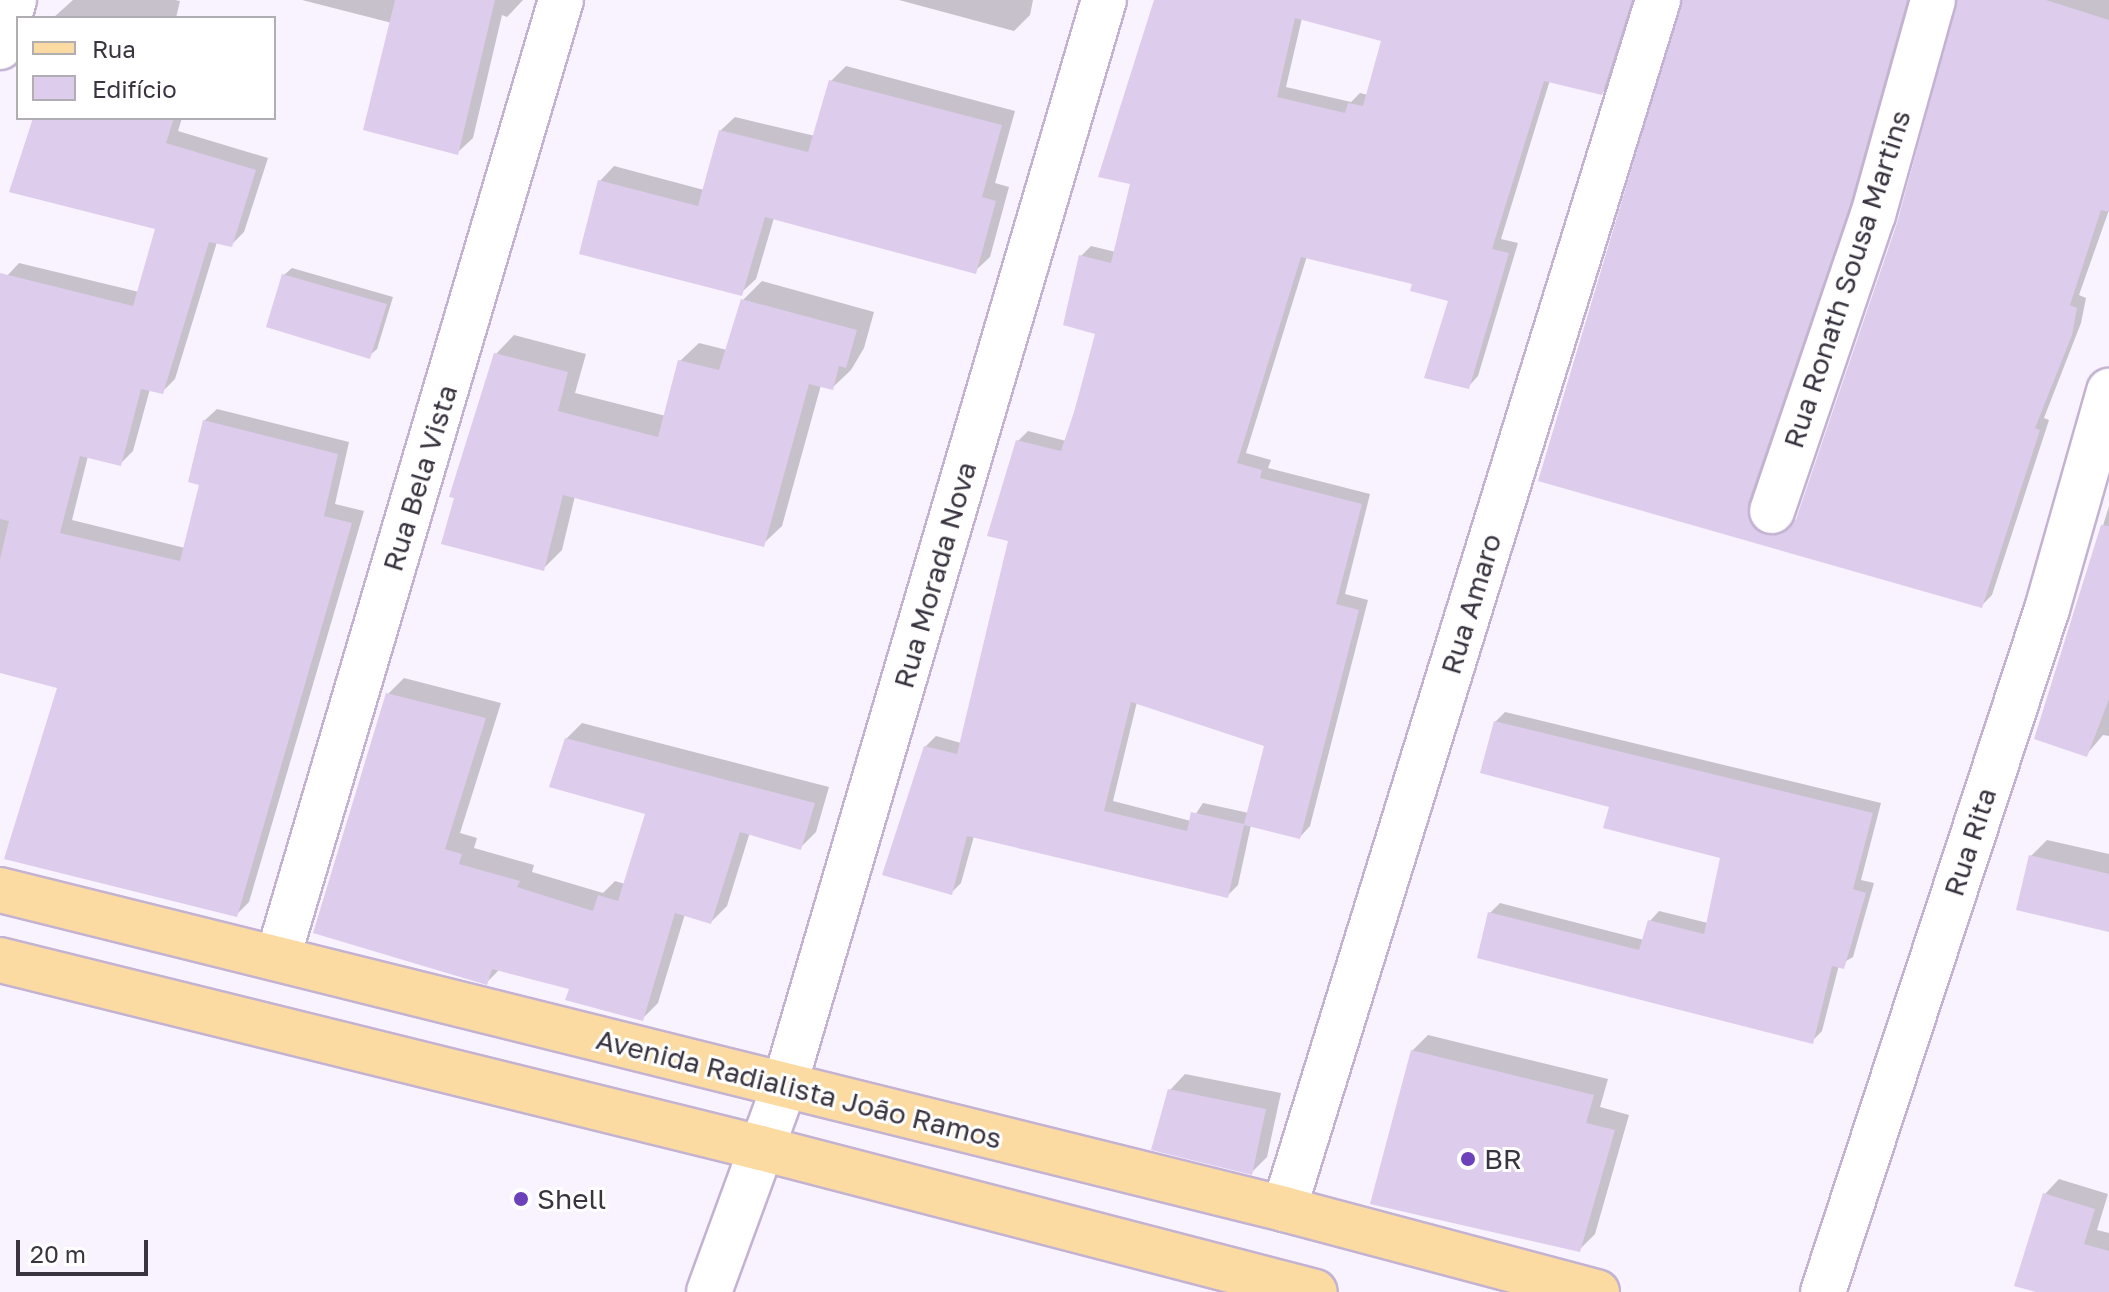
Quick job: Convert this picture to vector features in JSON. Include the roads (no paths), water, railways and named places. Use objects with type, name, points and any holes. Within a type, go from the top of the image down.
[{"type":"main road","name":"Avenida Radialista João Ramos","points":[[0,890],[1284,1209],[1597,1292]]},
{"type":"main road","points":[[0,960],[761,1148],[1315,1292]]},
{"type":"street","points":[[0,47],[14,0]]},
{"type":"street","name":"Rua Bela Vista","points":[[278,957],[561,0]]},
{"type":"street","name":"Rua Morada Nova","points":[[709,1292],[784,1087],[1104,0]]},
{"type":"street","name":"Rua Amaro","points":[[1284,1209],[1658,0]]},
{"type":"street","name":"Rua Ronath Sousa Martins","points":[[1772,511],[1873,215],[1933,0]]},
{"type":"street","name":"Rua Rita","points":[[1823,1292],[2047,609],[2109,391]]},
{"type":"place","name":"BR","points":[[1468,1159]]},
{"type":"place","name":"Shell","points":[[521,1199]]}]
